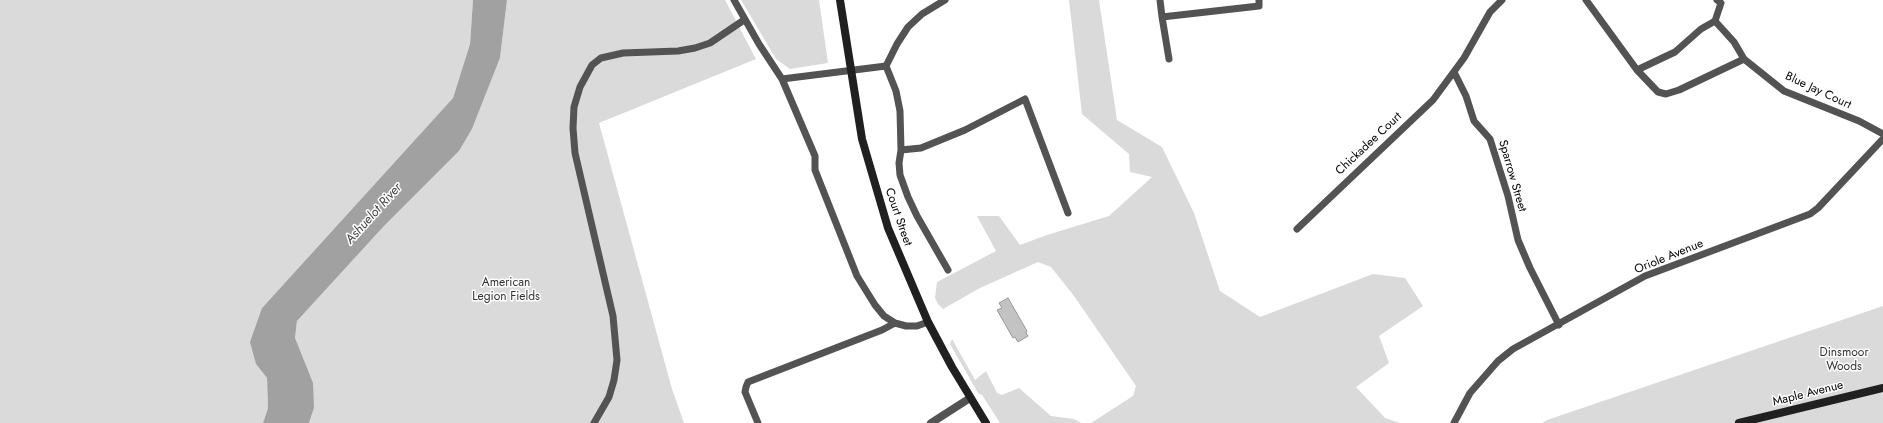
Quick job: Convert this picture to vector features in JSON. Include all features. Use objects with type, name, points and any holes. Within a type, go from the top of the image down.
[{"type":"main road","name":"Court Street","points":[[840,0],[850,71],[862,138],[872,177],[888,228],[928,322],[970,398],[986,423]]},
{"type":"main road","name":"Maple Avenue","points":[[1739,423],[1883,388]]},
{"type":"street","points":[[931,423],[970,398]]},
{"type":"lane","points":[[734,0],[769,62],[782,79],[815,156],[815,170],[857,276],[875,306],[884,316],[895,323],[906,326],[917,326],[928,322]]},
{"type":"lane","points":[[886,66],[897,44],[908,27],[922,14],[944,0]]},
{"type":"lane","points":[[1160,0],[1169,59]]},
{"type":"lane","points":[[1162,17],[1258,6],[1259,0]]},
{"type":"lane","points":[[1454,72],[1464,58],[1490,12],[1502,0]]},
{"type":"lane","points":[[1586,0],[1638,70],[1658,92],[1666,94],[1678,90],[1744,59]]},
{"type":"lane","points":[[1638,70],[1675,52],[1700,29],[1715,21],[1720,1]]},
{"type":"lane","points":[[594,423],[609,397],[618,360],[613,316],[575,153],[574,107],[580,87],[592,65],[601,58],[623,53],[678,51],[695,48],[710,43],[724,35],[744,20]]},
{"type":"lane","name":"Blue Jay Court","points":[[1715,21],[1734,42],[1744,59],[1784,91],[1859,121],[1883,134]]},
{"type":"lane","points":[[782,79],[886,66]]},
{"type":"lane","points":[[886,66],[894,84],[900,111],[900,175],[917,216],[948,270]]},
{"type":"lane","name":"Chickadee Court","points":[[1297,229],[1433,100],[1454,72]]},
{"type":"lane","name":"Sparrow Street","points":[[1454,72],[1466,96],[1474,121],[1490,139],[1508,196],[1518,240],[1530,268],[1559,324]]},
{"type":"lane","points":[[901,150],[921,148],[965,130],[1025,99],[1068,213]]},
{"type":"lane","name":"Oriole Avenue","points":[[1454,423],[1470,393],[1498,361],[1514,349],[1645,276],[1810,214],[1823,203],[1883,139]]},
{"type":"lane","points":[[758,423],[745,392],[748,382],[882,330],[895,323]]},
{"type":"green space","points":[[0,0],[473,0],[470,44],[453,98],[262,308],[256,364],[267,378],[268,408],[263,423],[0,423]]},
{"type":"green space","name":"American Legion Fields","points":[[507,0],[725,0],[756,59],[599,123],[672,389],[684,423],[309,423],[314,408],[295,338],[297,321],[384,226],[459,151],[472,129],[500,58]]},
{"type":"green space","points":[[741,0],[819,0],[828,63],[790,69],[776,59]]},
{"type":"green space","points":[[1069,0],[1099,0],[1117,120],[1162,147],[1194,213],[1220,291],[1260,317],[1373,274],[1405,278],[1423,306],[1379,336],[1389,363],[1356,387],[1385,418],[1400,423],[1091,423],[1133,396],[1136,386],[1074,296],[1051,267],[1038,262],[980,288],[943,309],[938,304],[935,298],[937,282],[996,251],[977,216],[999,216],[1020,245],[1109,216],[1152,177],[1130,172],[1129,154],[1082,114]]},
{"type":"green space","name":"Dinsmoor Woods","points":[[1883,306],[1883,423],[1542,423],[1547,420]]},
{"type":"green space","points":[[952,339],[975,380],[986,371],[997,393],[1002,395],[1019,388],[1051,416],[1074,419],[1081,423],[1000,423],[982,395],[978,393],[950,344]]},
{"type":"water","name":"Ashuelot River","points":[[473,0],[507,0],[500,58],[472,129],[459,151],[384,226],[297,321],[295,338],[313,383],[314,408],[309,423],[263,423],[268,408],[267,378],[256,364],[250,342],[262,308],[453,98],[470,44]]},
{"type":"building","points":[[1008,298],[1027,331],[1026,333],[1028,336],[1018,342],[1015,337],[1013,338],[997,310],[1002,308],[999,303]]}]
